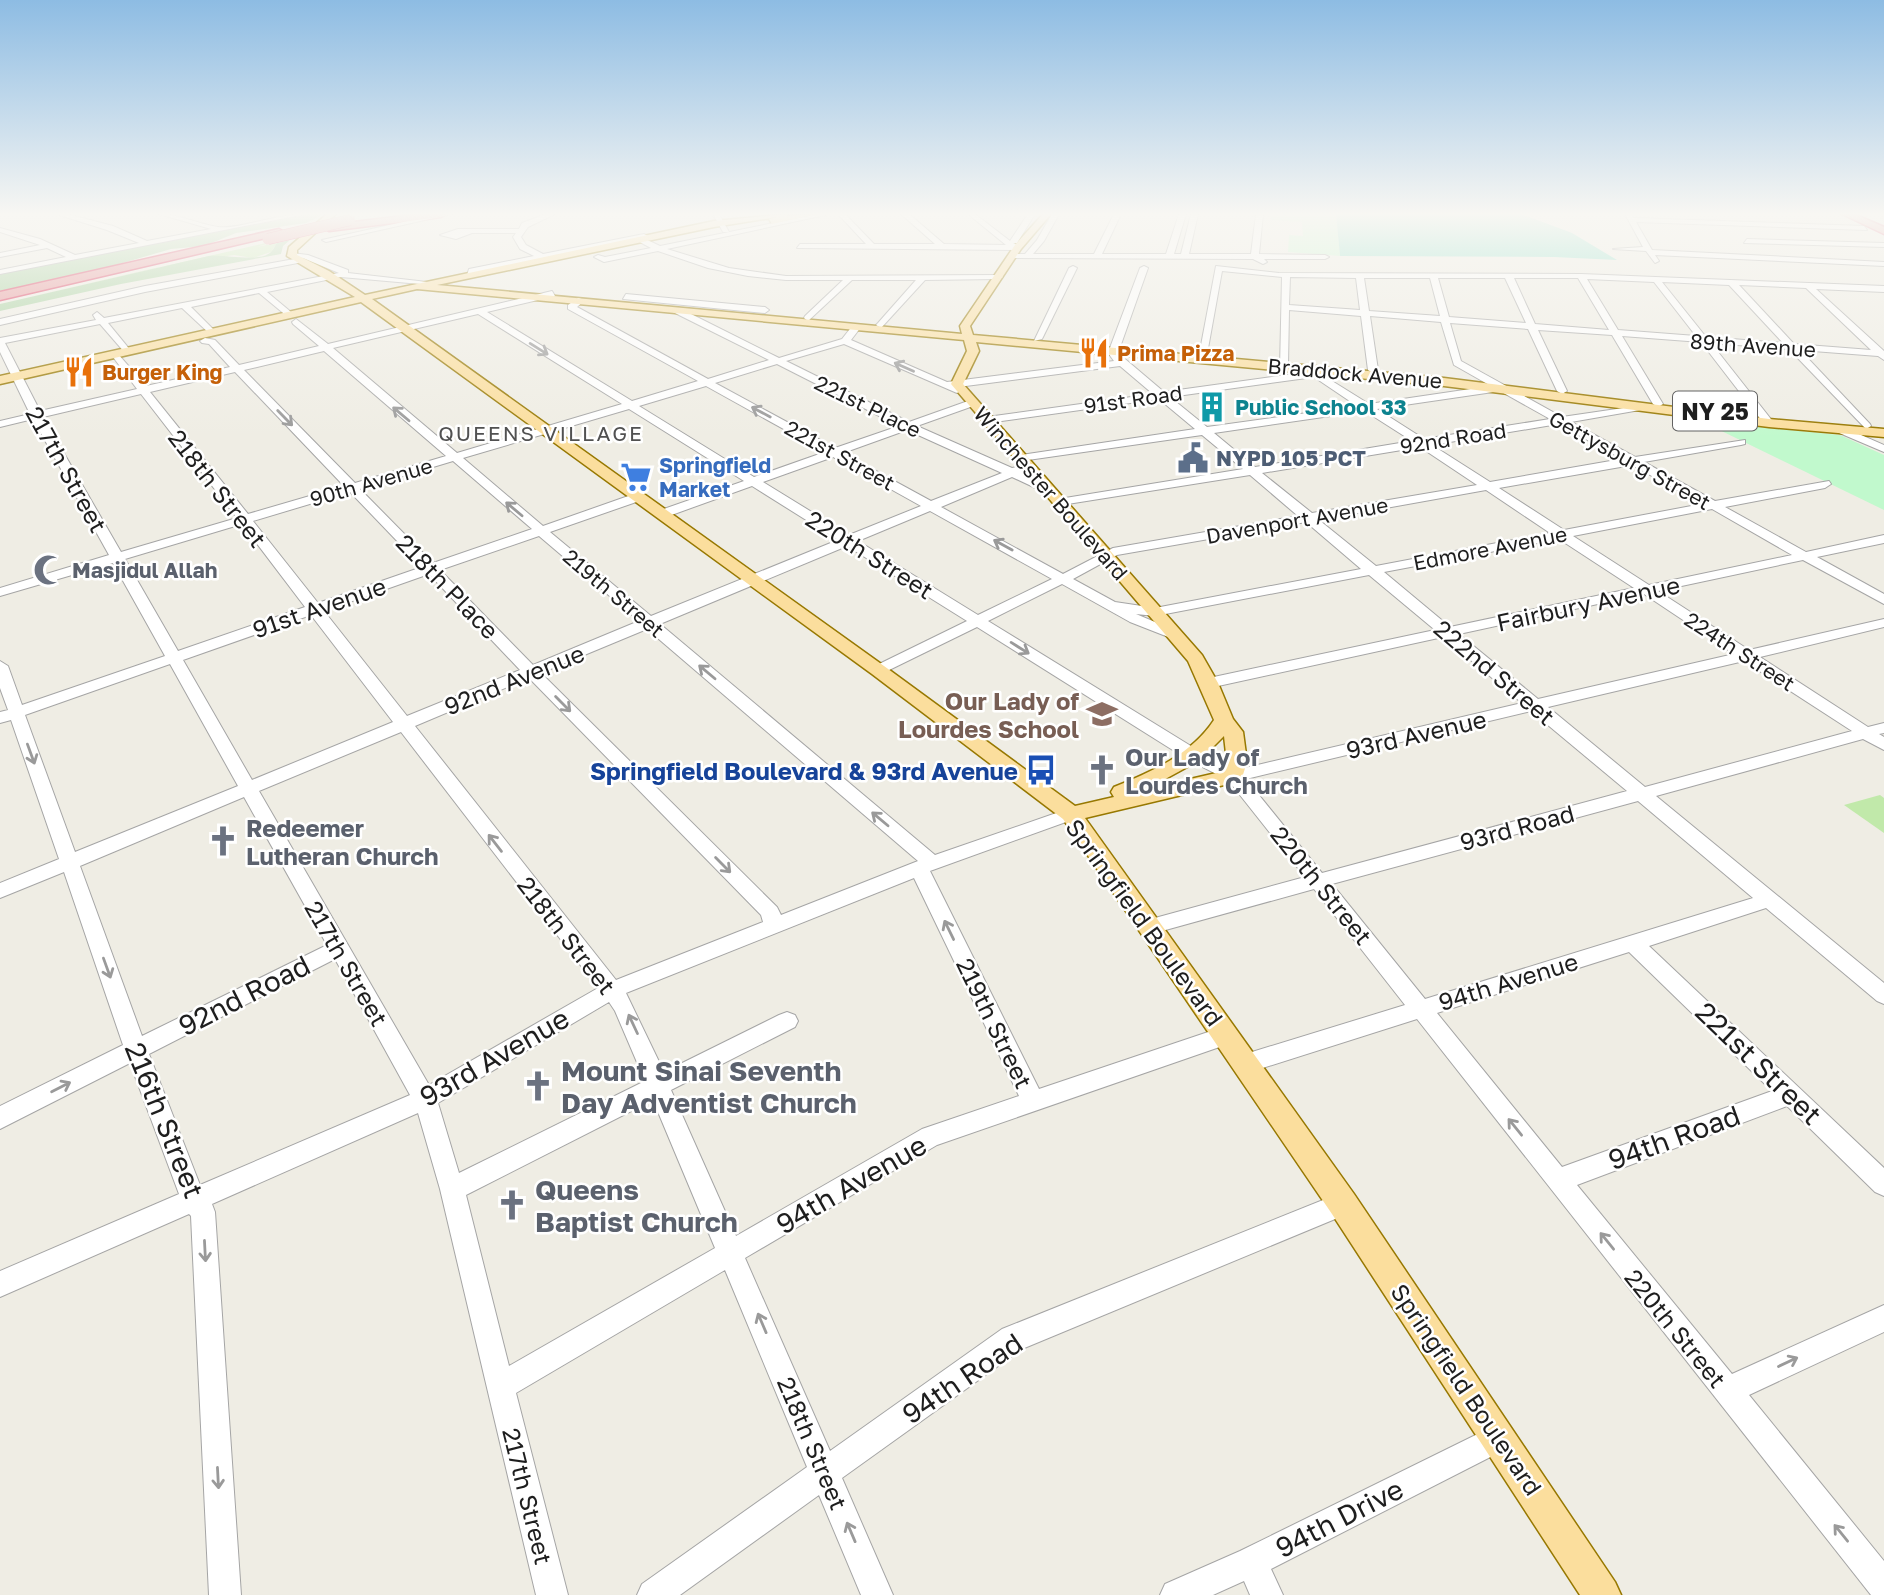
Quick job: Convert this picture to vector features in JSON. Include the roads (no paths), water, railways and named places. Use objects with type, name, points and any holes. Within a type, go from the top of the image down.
[{"type":"highway","points":[[0,298],[40,288]]},
{"type":"highway","points":[[0,298],[43,288]]},
{"type":"main road","name":"Springfield Boulevard","points":[[349,288],[878,670],[1071,814],[1343,1203],[1602,1595]]},
{"type":"main road","points":[[169,348],[222,332],[367,302],[413,288]]},
{"type":"main road","name":"NY 25","points":[[0,380],[367,302],[446,288]]},
{"type":"main road","name":"Braddock Avenue","points":[[468,288],[808,318],[1115,349],[1373,370],[1640,407],[1765,420],[1884,427]]},
{"type":"main road","points":[[973,351],[965,326],[993,288]]},
{"type":"main road","name":"Braddock Avenue","points":[[552,297],[577,303],[676,310],[697,315],[761,314],[856,327],[1037,339],[1115,349],[1202,354],[1283,364],[1316,372],[1562,391],[1841,430],[1884,433]]},
{"type":"main road","points":[[946,335],[973,351]]},
{"type":"main road","name":"NY 25","points":[[122,354],[169,348],[208,336]]},
{"type":"main road","name":"Winchester Boulevard","points":[[973,351],[960,391],[1196,659],[1224,720],[1233,732],[1234,776]]},
{"type":"main road","name":"93rd Avenue","points":[[1071,814],[1143,783],[1193,755],[1215,737],[1224,720]]},
{"type":"main road","name":"93rd Avenue","points":[[1071,814],[1234,776]]},
{"type":"street","points":[[0,322],[146,288]]},
{"type":"street","name":"Braddock Avenue","points":[[1,346],[102,321],[268,288]]},
{"type":"street","points":[[808,318],[839,288]]},
{"type":"street","points":[[881,325],[913,288]]},
{"type":"street","points":[[1037,339],[1063,288]]},
{"type":"street","points":[[1115,349],[1137,288]]},
{"type":"street","points":[[1202,354],[1215,288]]},
{"type":"street","points":[[1283,364],[1284,288]]},
{"type":"street","points":[[1361,288],[1373,370]]},
{"type":"street","name":"Gettysburg Street","points":[[1437,288],[1457,363],[1884,600]]},
{"type":"street","points":[[1514,288],[1562,391]]},
{"type":"street","points":[[1589,288],[1658,404]]},
{"type":"street","points":[[1663,288],[1765,420]]},
{"type":"street","points":[[1737,288],[1866,426]]},
{"type":"street","points":[[1811,288],[1883,355]]},
{"type":"street","name":"219th Street","points":[[260,290],[324,349],[650,623],[926,866],[1033,1101]]},
{"type":"street","points":[[0,424],[552,297]]},
{"type":"street","name":"Braddock Avenue","points":[[626,297],[761,314]]},
{"type":"street","name":"218th Street","points":[[87,302],[102,321],[143,391],[631,1018],[877,1595]]},
{"type":"street","name":"221st Street","points":[[577,303],[571,307],[1112,606],[1176,636]]},
{"type":"street","name":"218th Place","points":[[184,305],[212,342],[429,568],[770,912],[774,925]]},
{"type":"street","name":"89th Avenue","points":[[1286,307],[1883,355]]},
{"type":"street","name":"220th Street","points":[[481,312],[1193,755],[1234,776],[1884,1586]]},
{"type":"street","name":"221st Place","points":[[697,315],[778,361],[908,426],[1046,488]]},
{"type":"street","points":[[856,327],[845,341],[960,391]]},
{"type":"street","name":"90th Avenue","points":[[0,592],[845,341]]},
{"type":"street","name":"217th Street","points":[[1,346],[36,416],[425,1099],[452,1189],[552,1595]]},
{"type":"street","name":"222nd Street","points":[[1115,349],[1114,356],[1122,363],[1884,995]]},
{"type":"street","points":[[662,514],[908,426],[960,391],[1122,363]]},
{"type":"street","name":"91st Road","points":[[987,420],[1316,372]]},
{"type":"street","name":"224th Street","points":[[1316,372],[1747,656],[1875,731],[1884,745]]},
{"type":"street","name":"92nd Avenue","points":[[0,891],[1010,474],[1024,462],[1494,385]]},
{"type":"street","name":"92nd Road","points":[[1059,503],[1640,407]]},
{"type":"street","points":[[1841,430],[1884,449]]},
{"type":"street","name":"Davenport Avenue","points":[[878,670],[1113,552],[1741,442]]},
{"type":"street","name":"Edmore Avenue","points":[[1155,612],[1825,484]]},
{"type":"street","name":"91st Avenue","points":[[8,715],[638,497]]},
{"type":"street","name":"Fairbury Avenue","points":[[1209,683],[1884,539]]},
{"type":"street","name":"221st Street","points":[[1112,606],[1155,612]]},
{"type":"street","name":"93rd Avenue","points":[[1234,776],[1884,623]]},
{"type":"street","name":"216th Street","points":[[0,666],[8,715],[69,862],[136,1050],[194,1201],[202,1212],[225,1595]]},
{"type":"street","name":"93rd Road","points":[[1151,926],[1875,731]]},
{"type":"street","name":"93rd Avenue","points":[[0,1284],[425,1099],[610,991],[926,866],[1071,814]]},
{"type":"street","name":"94th Avenue","points":[[1247,1063],[1770,900]]},
{"type":"street","name":"221st Street","points":[[1633,943],[1884,1184]]},
{"type":"street","name":"92nd Road","points":[[0,1118],[339,948]]},
{"type":"street","points":[[452,1189],[787,1021]]},
{"type":"street","name":"94th Avenue","points":[[501,1386],[930,1138],[1226,1035]]},
{"type":"street","name":"94th Road","points":[[1558,1180],[1791,1094]]},
{"type":"street","name":"94th Road","points":[[653,1595],[1012,1339],[1343,1203]]},
{"type":"street","points":[[1727,1391],[1884,1318]]},
{"type":"street","name":"94th Drive","points":[[1177,1595],[1251,1562],[1500,1437]]},
{"type":"street","points":[[1251,1562],[1267,1595]]},
{"type":"place","name":"Prima Pizza","points":[[1094,353]]},
{"type":"place","name":"Burger King","points":[[79,372]]},
{"type":"place","name":"Public School 33","points":[[1212,407]]},
{"type":"place","name":"NYPD 105 PCT","points":[[1193,458]]},
{"type":"place","name":"Springfield Market","points":[[636,477]]},
{"type":"place","name":"Masjidul Allah","points":[[49,570]]},
{"type":"place","name":"Our Lady of Lourdes School","points":[[1102,714]]},
{"type":"place","name":"Springfield Boulevard & 93rd Avenue","points":[[1041,770]]},
{"type":"place","name":"Our Lady of Lourdes Church","points":[[1102,770]]},
{"type":"place","name":"Redeemer Lutheran Church","points":[[223,841]]},
{"type":"place","name":"Mount Sinai Seventh Day Adventist Church","points":[[538,1086]]},
{"type":"place","name":"Queens Baptist Church","points":[[512,1205]]},
{"type":"district","name":"QUEENS VILLAGE","points":[[541,433]]}]
